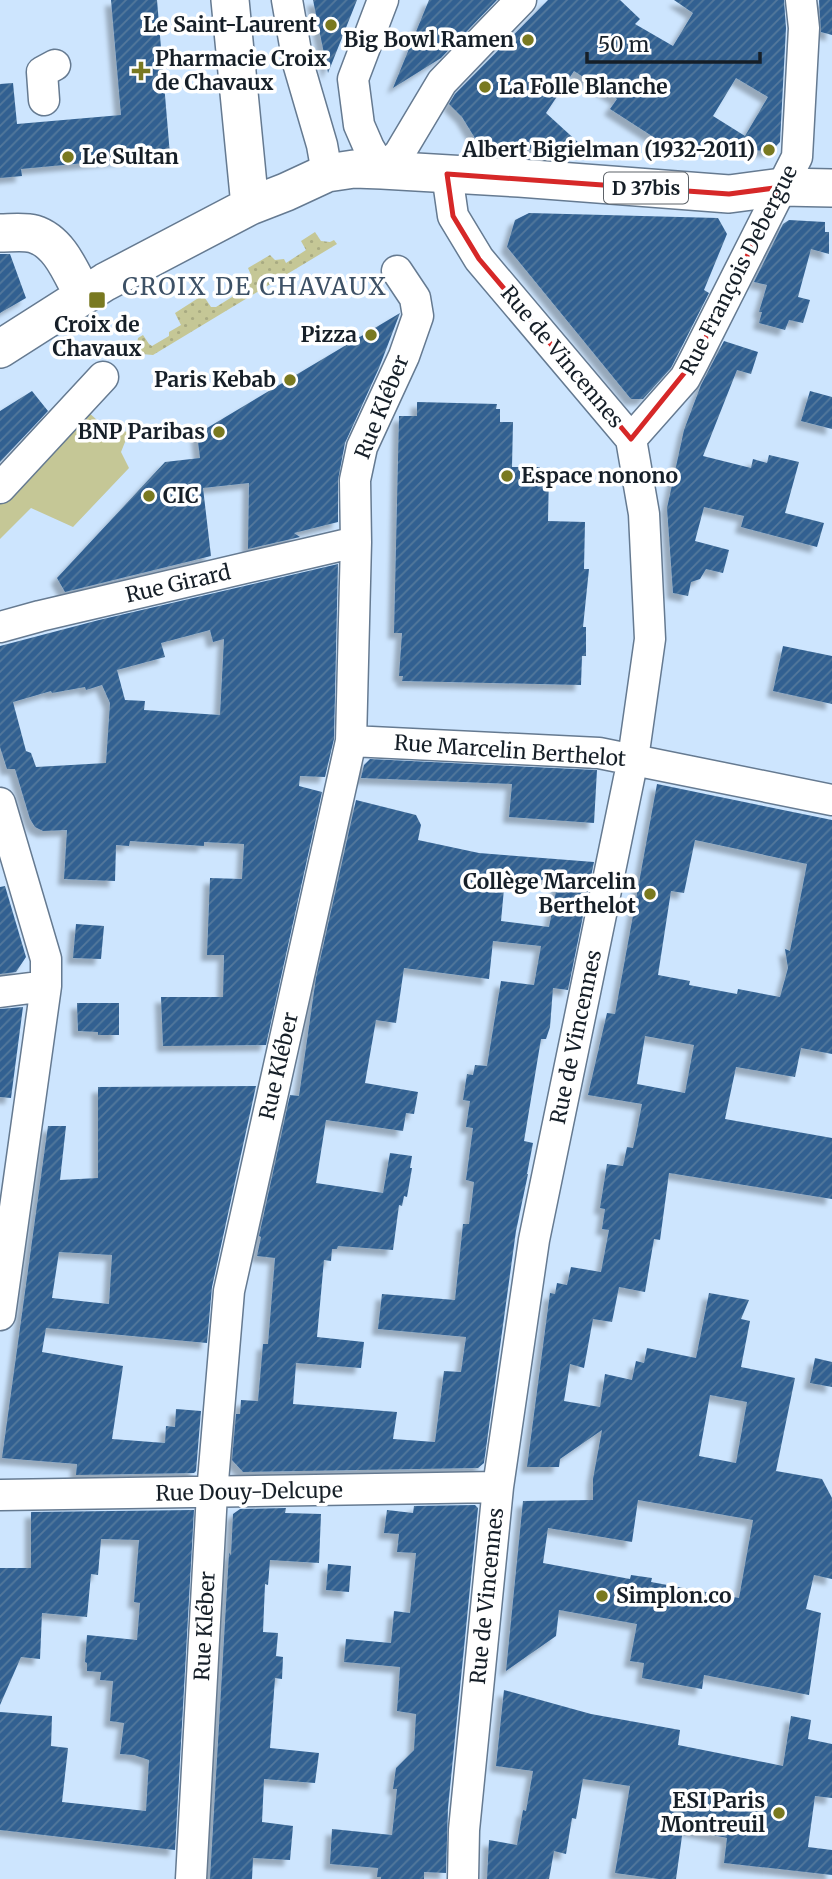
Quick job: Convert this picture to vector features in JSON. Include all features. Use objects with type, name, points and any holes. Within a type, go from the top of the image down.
[{"type":"main road","points":[[230,0],[250,206]]},
{"type":"main road","points":[[7,344],[83,295],[250,206],[327,173],[354,169],[382,170]]},
{"type":"main road","name":"D 37bis","points":[[382,170],[729,194],[782,187],[832,188]]},
{"type":"main road","points":[[0,233],[32,233],[45,240],[65,261],[83,295]]},
{"type":"street","points":[[287,0],[299,63],[327,173]]},
{"type":"street","points":[[382,170],[359,125],[353,79],[383,0]]},
{"type":"street","points":[[382,170],[372,104],[372,73],[400,0]]},
{"type":"street","points":[[382,170],[399,153],[442,82],[521,0]]},
{"type":"street","name":"Rue François Debergue","points":[[631,439],[685,378],[797,157],[804,28],[801,0]]},
{"type":"street","points":[[44,100],[42,72],[55,65]]},
{"type":"street","name":"Rue de Vincennes","points":[[447,174],[453,216],[479,259],[631,439],[644,514],[650,639],[633,759],[534,1240],[498,1487],[466,1816],[463,1879]]},
{"type":"street","name":"Rue Kléber","points":[[191,1879],[212,1493],[229,1291],[351,741],[355,481],[362,447],[404,356],[418,317],[415,298],[397,271]]},
{"type":"street","points":[[0,488],[103,377]]},
{"type":"street","name":"Rue Girard","points":[[0,627],[356,542]]},
{"type":"street","name":"Rue Marcelin Berthelot","points":[[351,741],[599,752],[832,800]]},
{"type":"street","points":[[0,803],[46,959],[46,986],[0,1315]]},
{"type":"street","points":[[0,992],[46,986]]},
{"type":"street","name":"Rue Douy-Delcupe","points":[[0,1495],[498,1487]]},
{"type":"highlighted area","points":[[447,174],[729,194],[782,187],[694,361],[631,439],[479,259],[453,216]]},
{"type":"green space","points":[[315,232],[321,241],[334,240],[337,244],[153,355],[141,354],[136,350],[138,338],[143,335],[152,346],[169,336],[169,332],[181,325],[175,313],[203,295],[211,307],[216,307],[232,297],[234,289],[250,279],[248,268],[270,255],[275,260],[284,259],[286,263],[306,250],[301,241]]},
{"type":"green space","points":[[87,411],[107,429],[129,432],[121,452],[129,468],[73,527],[31,508],[0,539],[0,503]]},
{"type":"building","points":[[111,0],[157,0],[170,155],[21,169],[22,176],[0,178],[0,84],[13,83],[17,124],[121,115]]},
{"type":"building","points":[[313,0],[357,0],[328,73]]},
{"type":"building","points":[[429,0],[497,0],[441,58],[393,88]]},
{"type":"building","points":[[548,0],[620,0],[640,19],[635,24],[673,46],[693,13],[674,0],[784,0],[786,28],[780,142],[771,151],[669,147],[610,109],[617,99],[574,71],[546,113],[581,145],[536,144],[544,150],[481,148],[462,117],[449,104],[455,94]],"holes":[[[736,78],[768,97],[745,136],[713,116]]]},
{"type":"building","points":[[819,0],[832,0],[832,35],[821,32]]},
{"type":"building","points":[[529,213],[718,218],[727,234],[704,290],[709,293],[671,368],[643,399],[631,399],[507,247],[515,220]]},
{"type":"building","points":[[789,220],[825,222],[825,232],[829,232],[829,254],[811,249],[798,297],[810,300],[803,323],[789,320],[785,330],[759,323],[762,312],[759,312],[767,285],[754,282],[783,224]]},
{"type":"building","points":[[0,254],[10,254],[26,298],[0,313]]},
{"type":"building","points":[[400,313],[345,443],[338,480],[338,522],[294,533],[300,537],[248,549],[249,483],[203,488],[211,556],[65,592],[57,578],[165,462],[200,458],[197,434]]},
{"type":"building","points":[[724,341],[758,352],[751,374],[737,370],[703,456],[751,468],[753,459],[767,463],[769,455],[799,462],[785,513],[824,523],[817,547],[741,527],[744,516],[704,507],[695,541],[729,550],[723,573],[706,569],[700,579],[691,582],[688,596],[673,593],[667,508],[684,430],[701,385]]},
{"type":"building","points":[[32,391],[48,411],[0,462],[0,411]]},
{"type":"building","points":[[810,391],[832,397],[832,429],[801,421]]},
{"type":"building","points":[[417,402],[497,404],[496,409],[500,409],[500,422],[513,422],[512,467],[540,467],[540,472],[549,472],[548,521],[585,522],[584,569],[589,569],[583,627],[586,627],[586,656],[582,656],[581,685],[402,681],[403,676],[399,676],[402,633],[394,633],[399,416],[417,416]]},
{"type":"building","points":[[338,564],[334,739],[325,777],[300,776],[299,786],[322,792],[266,1045],[163,1046],[161,997],[223,997],[224,955],[207,955],[210,878],[242,879],[244,844],[204,842],[204,846],[130,841],[129,846],[116,845],[115,881],[64,879],[67,830],[43,831],[35,827],[30,819],[15,769],[7,769],[0,747],[0,646]],"holes":[[[210,630],[213,642],[224,639],[220,715],[144,710],[145,701],[125,700],[117,670],[165,657],[161,643]],[[102,685],[110,703],[106,763],[36,767],[31,753],[26,751],[13,702],[51,691],[52,693],[85,687],[86,690]]]},
{"type":"building","points":[[783,646],[832,656],[832,704],[773,691]]},
{"type":"building","points":[[370,759],[597,770],[594,823],[509,817],[512,784],[361,778],[364,765]]},
{"type":"building","points":[[657,784],[832,820],[832,1054],[801,1048],[795,1077],[736,1067],[725,1119],[832,1138],[832,1199],[669,1173],[660,1240],[654,1239],[645,1292],[619,1287],[612,1322],[593,1319],[584,1368],[570,1364],[564,1401],[600,1407],[605,1374],[632,1380],[636,1361],[644,1363],[647,1348],[696,1358],[709,1293],[749,1300],[741,1319],[750,1321],[741,1367],[795,1378],[776,1471],[822,1479],[832,1498],[832,1579],[814,1575],[806,1609],[821,1613],[809,1695],[704,1675],[702,1689],[642,1678],[644,1663],[630,1661],[637,1624],[559,1610],[556,1636],[506,1671],[523,1501],[593,1500],[593,1479],[602,1430],[560,1459],[559,1467],[527,1467],[550,1293],[555,1294],[557,1283],[567,1285],[571,1267],[601,1272],[609,1230],[602,1229],[605,1209],[600,1208],[607,1164],[623,1166],[627,1147],[633,1148],[637,1130],[642,1104],[588,1095],[607,1013],[615,1014]],"holes":[[[695,840],[807,864],[790,951],[785,949],[788,968],[780,997],[738,989],[737,994],[689,985],[690,981],[658,975],[671,891],[684,893]],[[645,1036],[694,1045],[685,1093],[637,1084]],[[710,1395],[747,1402],[736,1463],[699,1456]],[[638,1500],[753,1520],[739,1598],[651,1582],[652,1578],[631,1575],[630,1579],[543,1563],[548,1528],[632,1542]]]},
{"type":"building","points":[[356,800],[416,815],[421,825],[418,840],[479,853],[594,862],[568,990],[553,988],[550,1027],[546,1039],[541,1039],[524,1141],[533,1143],[516,1231],[484,1463],[478,1468],[243,1472],[232,1460],[236,1414],[240,1414],[241,1400],[258,1401],[263,1344],[268,1344],[275,1258],[257,1256],[259,1236],[290,1095],[299,1096],[316,978]],"holes":[[[505,878],[558,881],[549,927],[501,921]],[[493,941],[541,946],[534,985],[501,981],[487,1066],[475,1065],[473,1075],[467,1074],[463,1100],[470,1101],[466,1127],[473,1128],[466,1180],[474,1182],[469,1224],[463,1224],[455,1300],[382,1294],[378,1329],[466,1337],[461,1372],[444,1371],[435,1442],[393,1439],[397,1412],[293,1404],[296,1363],[361,1368],[364,1342],[317,1337],[324,1260],[331,1261],[332,1249],[337,1249],[338,1246],[393,1250],[399,1205],[402,1206],[404,1196],[407,1197],[412,1168],[412,1156],[390,1153],[383,1193],[316,1183],[326,1120],[403,1131],[406,1113],[414,1114],[418,1092],[365,1083],[376,1020],[396,1023],[404,968],[489,979]]]},
{"type":"building","points":[[5,886],[26,957],[16,972],[0,974],[0,887]]},
{"type":"building","points":[[76,924],[104,926],[101,959],[73,958]]},
{"type":"building","points":[[77,1003],[119,1003],[119,1035],[78,1031]]},
{"type":"building","points":[[23,1007],[11,1098],[0,1097],[0,1009]]},
{"type":"building","points":[[256,1086],[212,1287],[207,1343],[46,1328],[42,1352],[123,1366],[112,1439],[165,1443],[166,1426],[175,1427],[176,1409],[201,1411],[194,1473],[76,1475],[77,1464],[2,1458],[48,1126],[66,1126],[60,1180],[98,1178],[98,1087]],"holes":[[[59,1252],[112,1255],[109,1304],[52,1298]]]},
{"type":"building","points":[[815,1358],[832,1362],[832,1387],[810,1383]]},
{"type":"building","points":[[475,1505],[478,1508],[448,1808],[446,1873],[424,1872],[424,1879],[381,1879],[377,1877],[378,1868],[330,1864],[332,1829],[392,1835],[397,1789],[393,1789],[396,1768],[414,1750],[416,1714],[397,1711],[400,1667],[344,1662],[346,1639],[391,1643],[394,1611],[410,1613],[416,1553],[397,1552],[399,1534],[384,1533],[387,1510],[413,1513],[414,1506]]},
{"type":"building","points":[[286,1508],[285,1513],[321,1514],[319,1563],[270,1560],[268,1585],[265,1584],[263,1632],[278,1633],[276,1656],[283,1657],[282,1679],[275,1678],[270,1748],[319,1753],[315,1783],[264,1779],[262,1822],[293,1826],[290,1860],[253,1858],[252,1879],[210,1879],[233,1514],[240,1509]]},
{"type":"building","points":[[194,1510],[175,1850],[0,1830],[0,1712],[52,1716],[51,1746],[68,1748],[62,1802],[146,1811],[149,1760],[120,1754],[124,1723],[110,1721],[113,1681],[100,1680],[101,1672],[87,1671],[85,1662],[87,1635],[137,1640],[140,1603],[134,1602],[139,1540],[101,1539],[98,1575],[91,1574],[87,1617],[42,1613],[40,1659],[21,1657],[0,1705],[0,1568],[31,1568],[31,1512]]},
{"type":"building","points":[[328,1564],[351,1566],[349,1592],[326,1590]]},
{"type":"building","points":[[504,1690],[591,1714],[680,1730],[678,1745],[783,1766],[791,1716],[811,1720],[808,1739],[832,1744],[832,1798],[815,1796],[808,1847],[832,1850],[832,1875],[724,1863],[727,1838],[683,1829],[676,1879],[615,1873],[630,1786],[583,1779],[576,1819],[572,1818],[566,1854],[554,1851],[549,1879],[487,1879],[489,1840],[517,1845],[533,1771],[496,1766]]},
{"type":"place","name":"Le Saint-Laurent","points":[[331,25]]},
{"type":"place","name":"Big Bowl Ramen","points":[[528,40]]},
{"type":"place","name":"Pharmacie Croix de Chavaux","points":[[141,71]]},
{"type":"place","name":"La Folle Blanche","points":[[485,87]]},
{"type":"place","name":"Albert Bigielman (1932-2011)","points":[[769,150]]},
{"type":"place","name":"Le Sultan","points":[[68,157]]},
{"type":"place","name":"Croix de Chavaux","points":[[97,300]]},
{"type":"place","name":"Pizza","points":[[371,335]]},
{"type":"place","name":"Paris Kebab","points":[[290,380]]},
{"type":"place","name":"BNP Paribas","points":[[219,432]]},
{"type":"place","name":"Espace nonono","points":[[507,476]]},
{"type":"place","name":"CIC","points":[[149,496]]},
{"type":"place","name":"Collège Marcelin Berthelot","points":[[650,894]]},
{"type":"place","name":"Simplon.co","points":[[602,1596]]},
{"type":"place","name":"ESI Paris Montreuil","points":[[779,1813]]},
{"type":"district","name":"CROIX DE CHAVAUX","points":[[255,287]]}]
